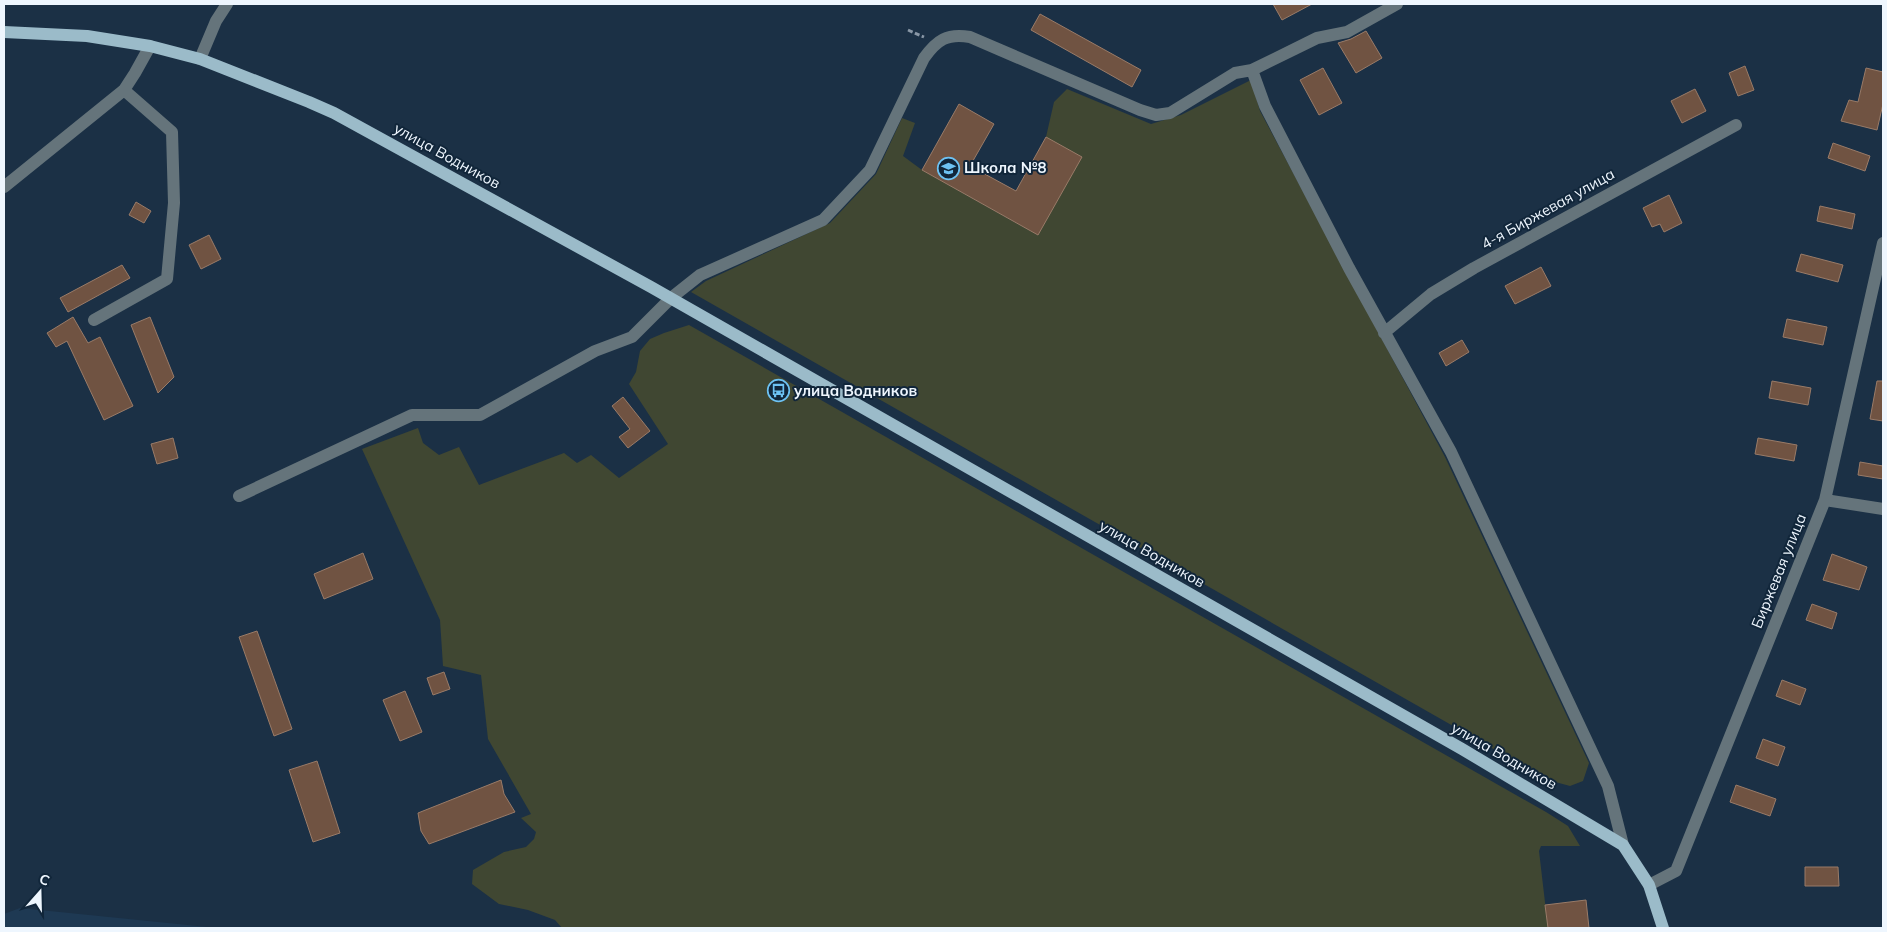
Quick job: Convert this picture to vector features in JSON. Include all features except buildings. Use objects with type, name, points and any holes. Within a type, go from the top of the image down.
[{"type":"main road","name":"улица Водников","points":[[4,32],[87,36],[150,46],[200,58],[334,113],[671,298],[1462,749],[1623,845]]},
{"type":"main road","points":[[1623,845],[1649,885],[1663,928]]},
{"type":"street","points":[[200,58],[216,21],[227,4]]},
{"type":"street","points":[[238,496],[412,416],[480,415],[595,351],[632,337],[671,298],[700,275],[824,220],[870,170],[924,58],[932,47],[942,39],[957,35],[970,37],[1140,110],[1156,114],[1170,113],[1235,73],[1252,70],[1317,38],[1347,32],[1397,4]]},
{"type":"street","points":[[4,187],[124,90],[150,46]]},
{"type":"street","points":[[1252,70],[1265,106],[1349,268],[1451,452],[1608,786],[1623,845]]},
{"type":"street","points":[[94,320],[167,280],[174,203],[172,132],[124,90]]},
{"type":"street","name":"4-я Биржевая улица","points":[[1384,333],[1431,294],[1474,268],[1736,125]]},
{"type":"street","name":"Биржевая улица","points":[[1649,885],[1676,871],[1825,500],[1883,243]]},
{"type":"street","points":[[1825,500],[1883,509]]},
{"type":"shaded area","points":[[20,908],[217,928],[4,928],[4,914]]},
{"type":"green space","points":[[1251,80],[1260,111],[1445,457],[1589,763],[1583,781],[1570,786],[1548,780],[691,292],[706,281],[830,223],[876,174],[902,118],[915,123],[903,156],[922,170],[1038,235],[1046,137],[1054,102],[1067,89],[1151,124],[1181,115]]},
{"type":"green space","points":[[689,325],[1568,826],[1580,846],[1541,846],[1539,851],[1548,928],[562,928],[555,920],[528,910],[499,904],[472,884],[473,870],[504,852],[526,847],[534,839],[536,832],[521,818],[531,814],[488,739],[481,675],[443,666],[440,620],[362,449],[418,428],[423,443],[439,455],[459,447],[479,485],[564,453],[577,463],[591,455],[619,478],[668,444],[629,384],[636,372],[640,351],[650,339]]},
{"type":"place","name":"Школа №8","points":[[948,168]]},
{"type":"place","name":"улица Водников","points":[[778,391]]}]
